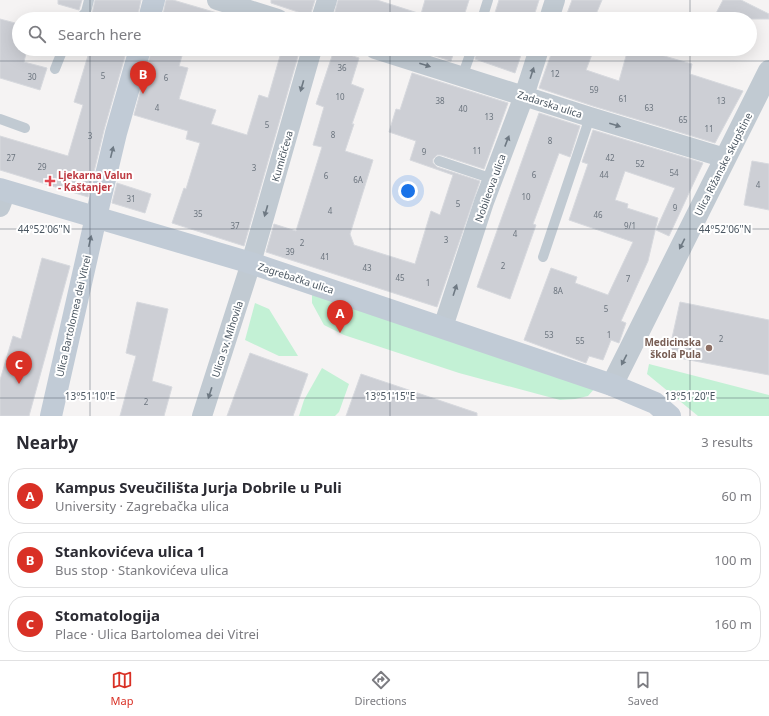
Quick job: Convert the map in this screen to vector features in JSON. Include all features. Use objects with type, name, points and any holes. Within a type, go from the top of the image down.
[{"type":"main road","points":[[151,12],[154,0]]},
{"type":"main road","name":"Ulica Bartolomea dei Vitrei","points":[[51,416],[116,133],[138,56]]},
{"type":"main road","name":"Zagrebačka ulica","points":[[2,195],[96,217],[251,263],[612,385],[655,403],[670,416]]},
{"type":"street","points":[[216,0],[255,12]]},
{"type":"street","points":[[323,12],[327,0]]},
{"type":"street","points":[[551,12],[555,0]]},
{"type":"street","name":"Kumičićeva","points":[[251,263],[310,56]]},
{"type":"street","name":"Zadarska ulica","points":[[396,56],[725,158]]},
{"type":"street","name":"Nobileova ulica","points":[[443,327],[492,179],[524,96],[537,56]]},
{"type":"street","name":"Ulica Rižanske skupštine","points":[[612,385],[769,71]]},
{"type":"street","name":"Ulica sv. Mihovila","points":[[202,416],[251,263]]},
{"type":"lane","points":[[86,12],[89,0]]},
{"type":"lane","points":[[484,12],[488,0]]},
{"type":"lane","points":[[55,69],[60,56]]},
{"type":"lane","points":[[462,77],[470,56]]},
{"type":"lane","points":[[543,257],[590,117]]},
{"type":"lane","points":[[0,120],[25,128]]},
{"type":"lane","points":[[440,161],[492,179]]},
{"type":"green space","points":[[312,290],[595,388],[588,396],[560,400],[459,373],[344,335],[324,325],[312,303]]},
{"type":"green space","points":[[255,303],[269,309],[298,356],[279,356],[245,340]]},
{"type":"green space","points":[[649,364],[769,395],[769,416],[698,416],[647,374]]},
{"type":"green space","points":[[322,368],[349,384],[339,412],[335,416],[299,416],[304,400]]},
{"type":"building","points":[[58,0],[82,0],[79,10],[58,4]]},
{"type":"building","points":[[95,0],[141,0],[138,12],[92,12]]},
{"type":"building","points":[[166,0],[173,0],[214,12],[163,12]]},
{"type":"building","points":[[271,0],[315,0],[311,12],[298,12],[271,3]]},
{"type":"building","points":[[338,0],[377,0],[415,12],[335,12]]},
{"type":"building","points":[[425,0],[469,0],[465,12],[422,12]]},
{"type":"building","points":[[499,0],[539,0],[535,12],[495,12]]},
{"type":"building","points":[[572,0],[602,0],[597,12],[568,12]]},
{"type":"building","points":[[723,0],[741,0],[769,14],[769,19],[757,19],[757,12],[717,12]]},
{"type":"building","points":[[0,19],[12,22],[12,56],[25,56],[24,62],[47,68],[40,90],[0,78]]},
{"type":"building","points":[[88,56],[125,56],[104,130],[88,197],[0,170],[0,136],[68,156],[83,105],[74,102]]},
{"type":"building","points":[[150,56],[182,56],[179,66],[188,68],[179,99],[216,110],[211,124],[247,135],[259,95],[268,98],[280,56],[298,56],[244,246],[172,223],[184,188],[186,189],[200,143],[186,139],[188,131],[134,115]]},
{"type":"building","points":[[332,56],[353,56],[359,58],[351,84],[364,89],[352,124],[354,124],[345,151],[373,160],[350,234],[354,245],[415,264],[431,211],[440,215],[453,175],[410,160],[416,141],[389,132],[396,109],[400,110],[412,73],[508,103],[484,169],[441,155],[437,155],[433,159],[433,163],[437,167],[480,181],[437,307],[266,252],[274,224],[296,231],[322,147],[313,145],[324,107],[316,104]]},
{"type":"building","points":[[435,56],[453,56],[451,61]]},
{"type":"building","points":[[476,56],[521,56],[515,73],[475,59]]},
{"type":"building","points":[[550,56],[591,56],[586,70],[619,81],[626,56],[664,56],[692,64],[690,74],[743,91],[715,143],[539,88]]},
{"type":"building","points":[[539,113],[580,126],[570,157],[559,153],[533,224],[536,225],[510,299],[477,287]]},
{"type":"building","points":[[593,130],[703,163],[669,236],[656,230],[675,188],[625,171],[615,200],[628,204],[627,208],[658,218],[648,261],[621,321],[626,323],[619,343],[611,340],[603,360],[589,356],[586,363],[524,340],[551,268],[577,277],[575,283],[608,295],[633,242],[569,220],[588,164],[582,162]]},
{"type":"building","points":[[752,161],[769,164],[769,210],[744,205]]},
{"type":"building","points":[[117,183],[151,194],[145,213],[112,203]]},
{"type":"building","points":[[42,258],[70,266],[29,416],[0,416],[0,380],[13,336],[21,339]]},
{"type":"building","points":[[137,302],[168,309],[152,381],[172,387],[164,416],[120,416],[136,356],[126,353]]},
{"type":"building","name":"Medicinska škola Pula","points":[[680,302],[769,320],[769,375],[668,356]]},
{"type":"building","points":[[250,353],[308,374],[293,416],[227,416]]},
{"type":"building","points":[[361,374],[477,413],[477,416],[346,416]]},
{"type":"place","name":"Stankovićeva ulica 1","points":[[143,94]]},
{"type":"place","name":"Ljekarna Valun - Kaštanjer","points":[[50,181]]},
{"type":"place","name":"Kampus Sveučilišta Jurja Dobrile u Puli","points":[[340,333]]},
{"type":"place","name":"Medicinska škola Pula","points":[[709,348]]},
{"type":"place","name":"Stomatologija","points":[[19,384]]}]
